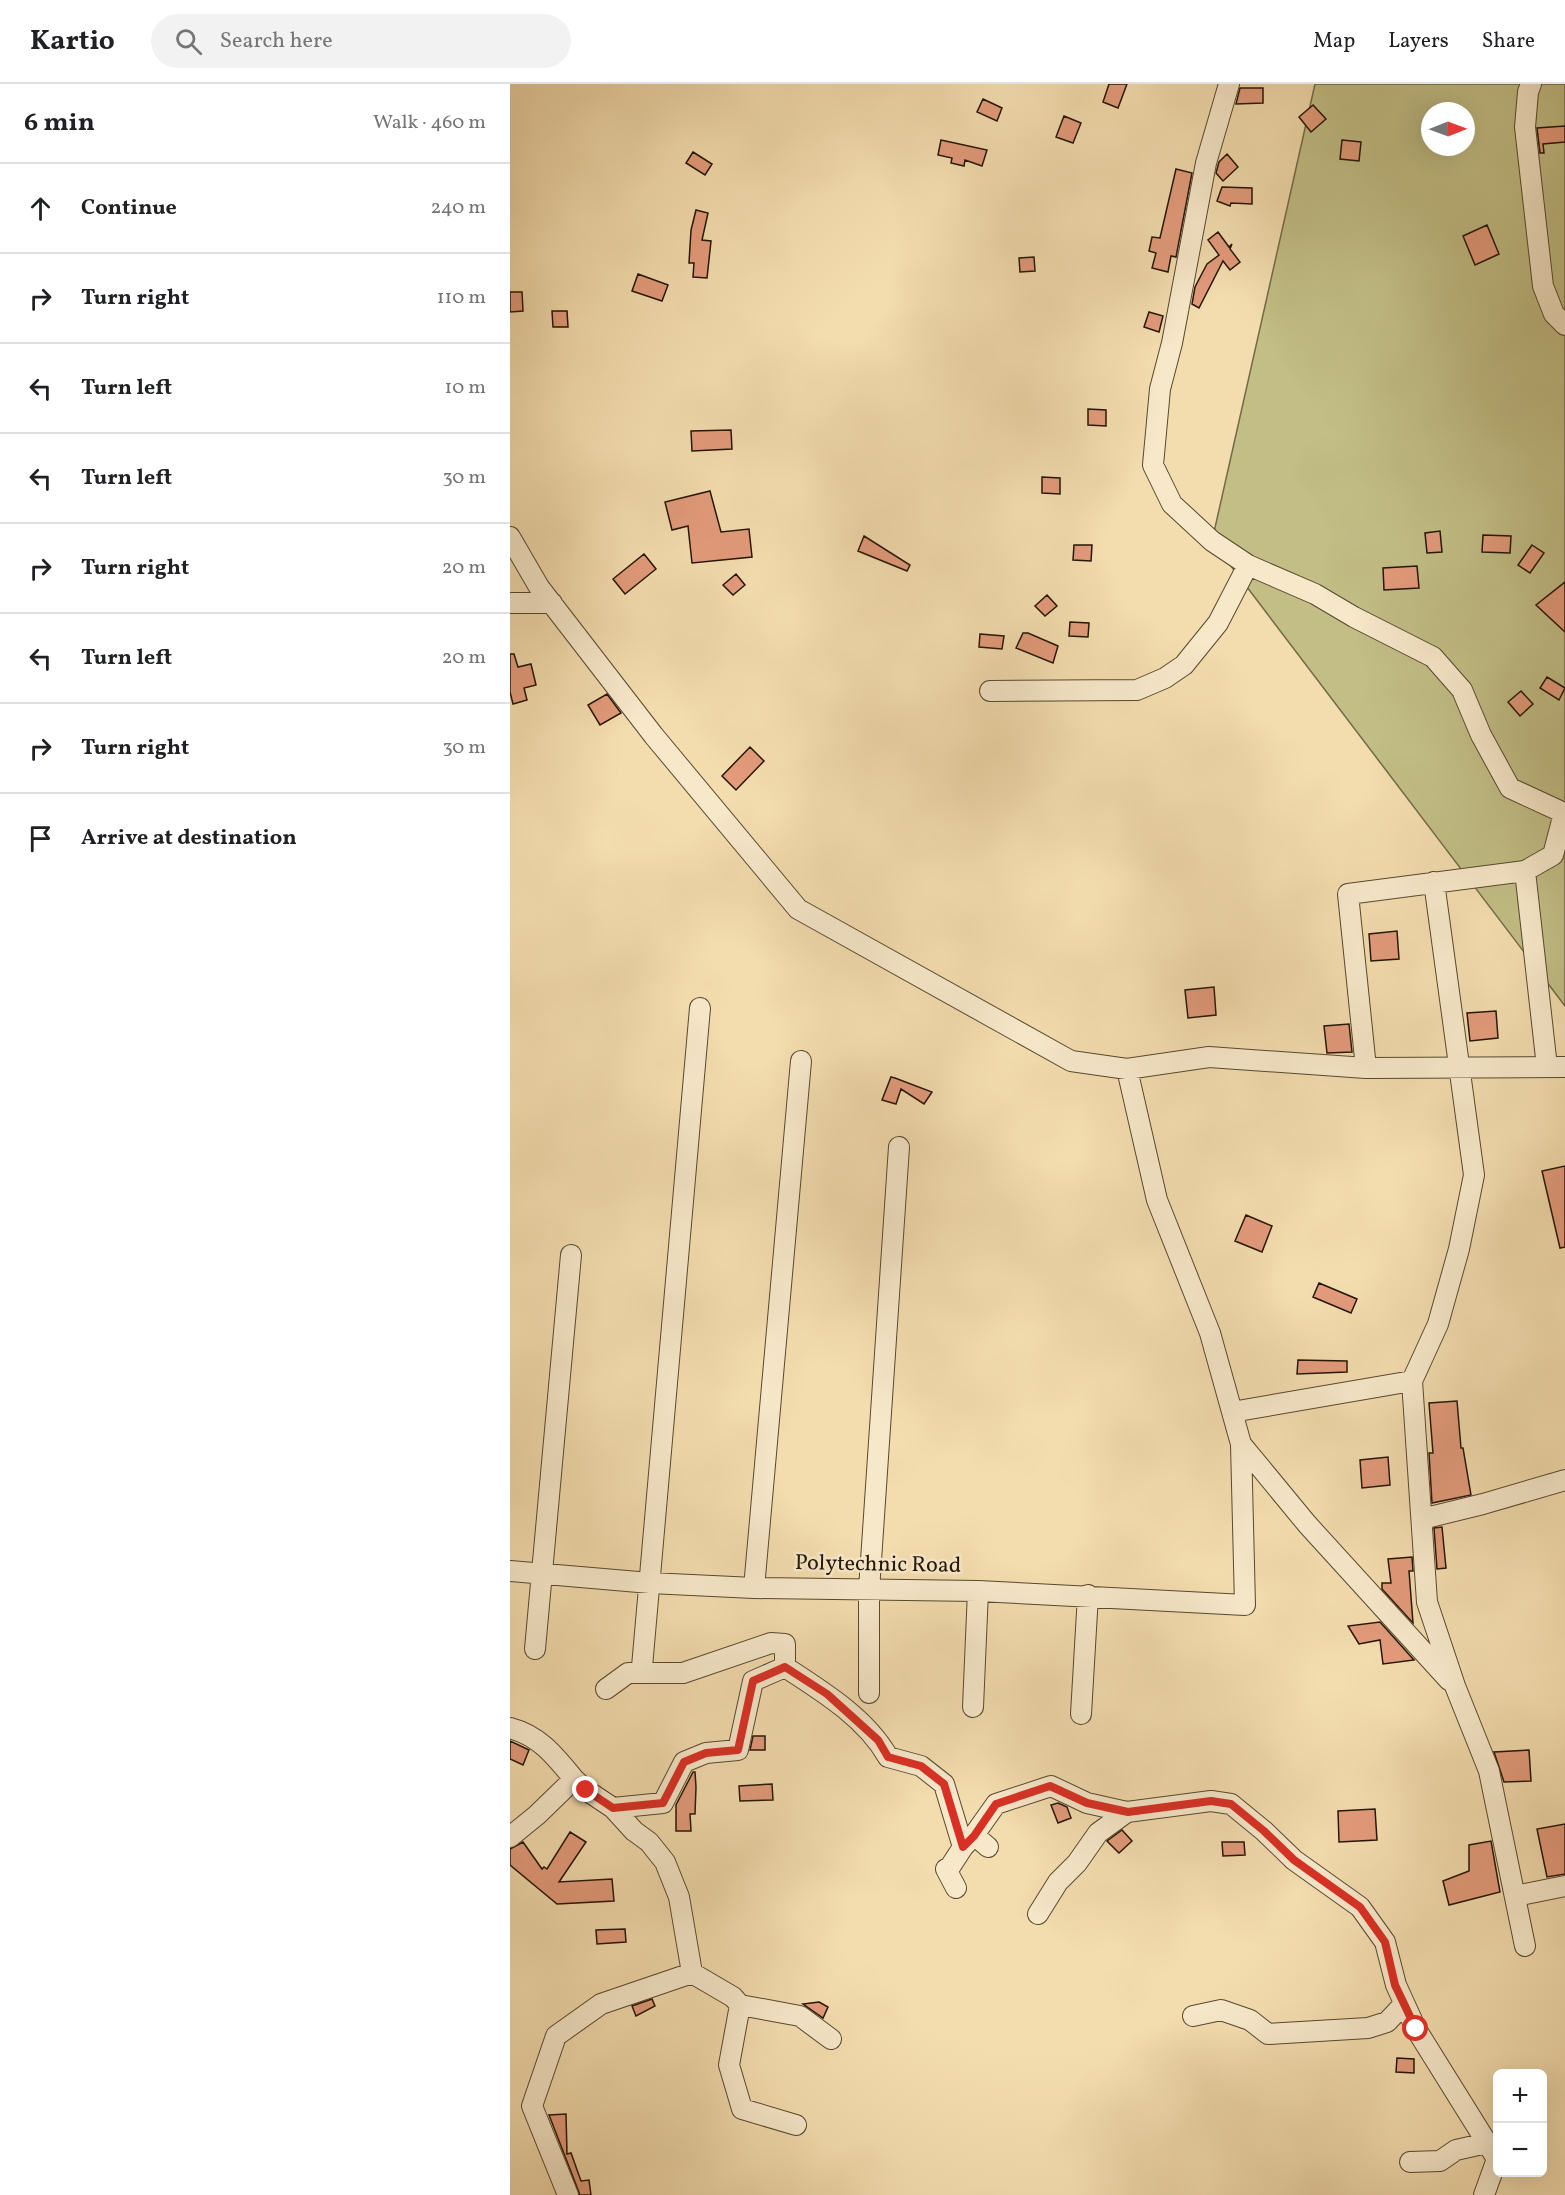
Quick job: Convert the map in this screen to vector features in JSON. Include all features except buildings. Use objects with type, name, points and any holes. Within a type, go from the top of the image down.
[{"type":"street","points":[[1229,84],[1206,163],[1172,343],[1160,389],[1153,465],[1172,504],[1212,541],[1248,565],[1315,594],[1354,617],[1433,657],[1462,690],[1481,735],[1510,788],[1565,813],[1552,855],[1525,871],[1348,894],[1366,1068]]},
{"type":"street","points":[[1531,84],[1528,92],[1525,127],[1544,286],[1554,314],[1565,325]]},
{"type":"street","points":[[510,537],[539,587],[654,736],[798,909],[1071,1061],[1126,1068],[1209,1058],[1366,1068],[1556,1067],[1525,871]]},
{"type":"street","points":[[990,691],[1137,690],[1165,678],[1184,665],[1218,623],[1248,565]]},
{"type":"street","points":[[510,603],[552,603]]},
{"type":"street","points":[[1434,882],[1474,1175],[1459,1249],[1438,1324],[1412,1381],[1427,1602],[1455,1686],[1489,1771],[1525,1946]]},
{"type":"street","points":[[642,1667],[700,1008]]},
{"type":"street","points":[[754,1588],[801,1061]]},
{"type":"street","points":[[1126,1068],[1157,1200],[1210,1333],[1241,1444],[1307,1524],[1455,1686]]},
{"type":"street","points":[[868,1693],[870,1590],[899,1147]]},
{"type":"street","points":[[535,1649],[571,1255]]},
{"type":"street","points":[[1232,1412],[1412,1381]]},
{"type":"street","name":"Polytechnic Road","points":[[510,1571],[650,1583],[754,1588],[978,1591],[1245,1605],[1241,1444]]},
{"type":"street","points":[[1422,1519],[1484,1504],[1565,1480]]},
{"type":"street","points":[[973,1707],[978,1591]]},
{"type":"street","points":[[1081,1714],[1088,1595]]},
{"type":"street","points":[[606,1689],[628,1673],[683,1673],[771,1643],[785,1644],[785,1667]]},
{"type":"street","points":[[613,1808],[663,1803],[684,1762],[706,1753],[738,1750],[753,1681],[785,1667]]},
{"type":"street","points":[[785,1667],[827,1694],[878,1740],[888,1757],[921,1766],[944,1784],[975,1843]]},
{"type":"street","points":[[510,1728],[524,1731],[548,1747],[574,1779],[613,1808],[634,1831],[649,1842],[665,1862],[679,1897],[692,1973]]},
{"type":"street","points":[[510,1837],[574,1779]]},
{"type":"street","points":[[956,1888],[946,1869],[975,1843],[996,1804],[1050,1786],[1087,1803],[1128,1812],[1211,1801],[1231,1804],[1294,1860],[1360,1907],[1385,1942],[1395,1985],[1416,2029],[1497,2158],[1484,2195]]},
{"type":"street","points":[[1038,1914],[1058,1882],[1077,1863],[1098,1833],[1128,1812]]},
{"type":"street","points":[[1515,1896],[1565,1886]]},
{"type":"street","points":[[568,2195],[532,2106],[556,2036],[601,2004],[692,1973],[724,1991],[740,2005],[800,2016],[831,2039]]},
{"type":"street","points":[[1193,2016],[1221,2010],[1250,2020],[1268,2034],[1290,2033],[1368,2028],[1388,2022],[1404,2004]]},
{"type":"street","points":[[740,2005],[729,2065],[742,2109],[796,2125]]},
{"type":"street","points":[[1410,2162],[1440,2161],[1456,2150],[1487,2143]]},
{"type":"shaded area","points":[[1315,84],[1565,84],[1565,1006],[1212,541]]},
{"type":"route","points":[[586,1790],[613,1808],[663,1803],[684,1762],[706,1753],[738,1750],[753,1681],[785,1667],[827,1694],[878,1740],[888,1757],[921,1766],[944,1784],[963,1847],[974,1836],[996,1804],[1050,1786],[1087,1803],[1128,1812],[1211,1801],[1231,1804],[1294,1860],[1360,1907],[1385,1942],[1395,1985],[1416,2029]]}]
